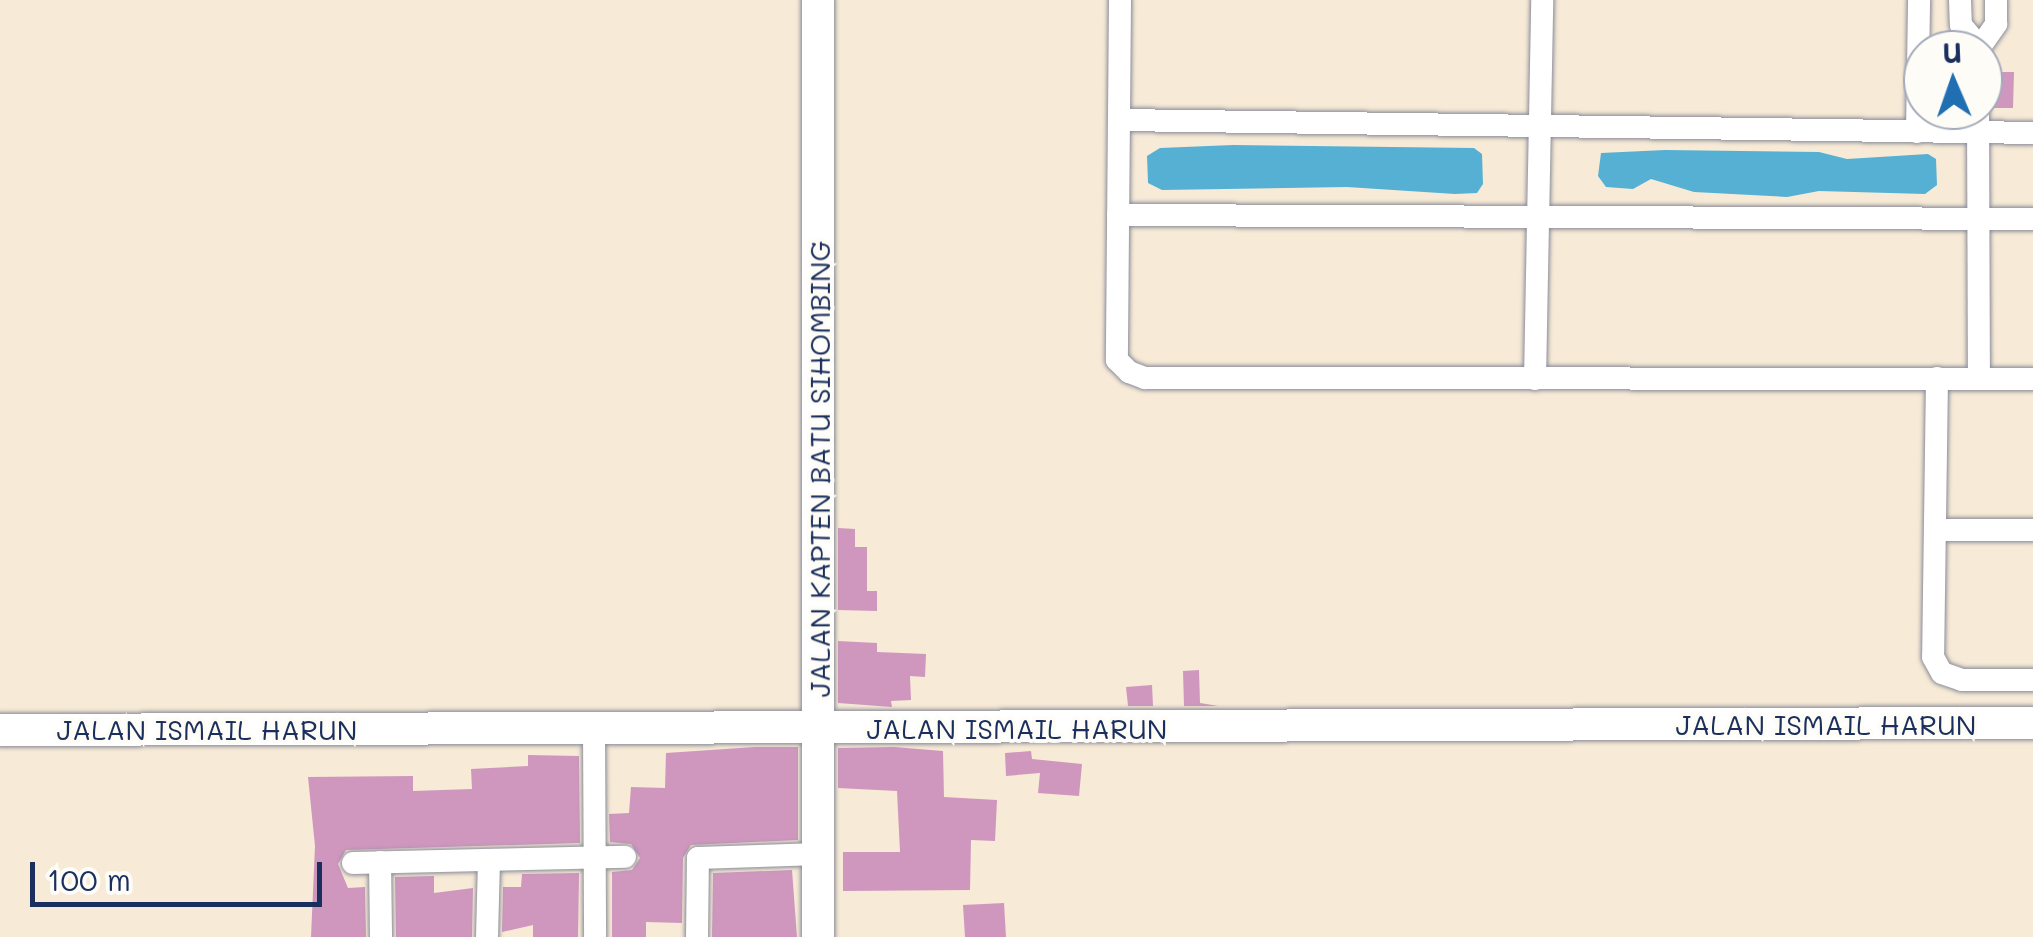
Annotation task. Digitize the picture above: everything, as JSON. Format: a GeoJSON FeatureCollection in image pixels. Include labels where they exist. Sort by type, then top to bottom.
{"type":"FeatureCollection","features":[{"type":"Feature","properties":{"kind":"street","name":"JALAN KAPTEN BATU SIHOMBING"},"geometry":{"type":"LineString","coordinates":[[818,0],[818,937]]}},
{"type":"Feature","properties":{"kind":"street"},"geometry":{"type":"LineString","coordinates":[[1120,0],[1117,360],[1129,372],[1145,378],[2033,379]]}},
{"type":"Feature","properties":{"kind":"street"},"geometry":{"type":"LineString","coordinates":[[1535,378],[1542,0]]}},
{"type":"Feature","properties":{"kind":"street"},"geometry":{"type":"LineString","coordinates":[[1918,0],[1918,132]]}},
{"type":"Feature","properties":{"kind":"street"},"geometry":{"type":"LineString","coordinates":[[1960,0],[1961,25],[1965,30]]}},
{"type":"Feature","properties":{"kind":"street"},"geometry":{"type":"LineString","coordinates":[[1991,30],[1996,24],[1996,0]]}},
{"type":"Feature","properties":{"kind":"street"},"geometry":{"type":"LineString","coordinates":[[1119,120],[1929,130]]}},
{"type":"Feature","properties":{"kind":"street"},"geometry":{"type":"LineString","coordinates":[[2003,126],[2033,133]]}},
{"type":"Feature","properties":{"kind":"street"},"geometry":{"type":"LineString","coordinates":[[1978,130],[1979,378]]}},
{"type":"Feature","properties":{"kind":"street"},"geometry":{"type":"LineString","coordinates":[[1118,215],[2033,220]]}},
{"type":"Feature","properties":{"kind":"street"},"geometry":{"type":"LineString","coordinates":[[1938,378],[1934,658],[1942,673],[1962,680],[2033,680]]}},
{"type":"Feature","properties":{"kind":"street"},"geometry":{"type":"LineString","coordinates":[[1936,530],[2033,530]]}},
{"type":"Feature","properties":{"kind":"street","name":"JALAN ISMAIL HARUN"},"geometry":{"type":"LineString","coordinates":[[0,730],[2033,723]]}},
{"type":"Feature","properties":{"kind":"street"},"geometry":{"type":"LineString","coordinates":[[594,729],[594,937]]}},
{"type":"Feature","properties":{"kind":"street"},"geometry":{"type":"LineString","coordinates":[[697,937],[698,858],[819,854]]}},
{"type":"Feature","properties":{"kind":"street"},"geometry":{"type":"LineString","coordinates":[[353,863],[626,857]]}},
{"type":"Feature","properties":{"kind":"street"},"geometry":{"type":"LineString","coordinates":[[487,937],[489,860]]}},
{"type":"Feature","properties":{"kind":"street"},"geometry":{"type":"LineString","coordinates":[[380,862],[381,937]]}},
{"type":"Feature","properties":{"kind":"water"},"geometry":{"type":"Polygon","coordinates":[[[1160,148],[1474,148],[1482,154],[1483,184],[1477,193],[1455,194],[1347,187],[1162,190],[1148,183],[1147,156],[1160,148]]]}},
{"type":"Feature","properties":{"kind":"water"},"geometry":{"type":"Polygon","coordinates":[[[1819,152],[1847,159],[1928,154],[1936,159],[1937,185],[1925,194],[1819,191],[1787,197],[1694,192],[1651,179],[1633,189],[1606,187],[1598,176],[1601,153],[1819,152]]]}},
{"type":"Feature","properties":{"kind":"building"},"geometry":{"type":"Polygon","coordinates":[[[2003,72],[2014,72],[2013,108],[2003,108],[2003,72]]]}},
{"type":"Feature","properties":{"kind":"building"},"geometry":{"type":"Polygon","coordinates":[[[838,528],[855,529],[855,547],[867,547],[867,591],[877,591],[877,611],[838,610],[838,528]]]}},
{"type":"Feature","properties":{"kind":"building"},"geometry":{"type":"Polygon","coordinates":[[[838,641],[877,643],[877,652],[926,654],[925,677],[910,676],[911,700],[891,701],[892,707],[838,703],[838,641]]]}},
{"type":"Feature","properties":{"kind":"building"},"geometry":{"type":"Polygon","coordinates":[[[1199,670],[1200,703],[1218,706],[1184,706],[1183,671],[1199,670]]]}},
{"type":"Feature","properties":{"kind":"building"},"geometry":{"type":"Polygon","coordinates":[[[1152,685],[1153,706],[1128,706],[1126,687],[1152,685]]]}},
{"type":"Feature","properties":{"kind":"building"},"geometry":{"type":"Polygon","coordinates":[[[798,747],[798,840],[691,845],[683,858],[682,923],[646,922],[646,937],[612,937],[612,872],[632,870],[640,858],[631,844],[610,842],[609,814],[629,813],[631,787],[665,788],[666,753],[798,747]]]}},
{"type":"Feature","properties":{"kind":"building"},"geometry":{"type":"Polygon","coordinates":[[[838,748],[943,751],[944,797],[997,800],[995,841],[971,840],[970,890],[843,891],[843,852],[900,852],[897,791],[838,788],[838,748]]]}},
{"type":"Feature","properties":{"kind":"building"},"geometry":{"type":"Polygon","coordinates":[[[1031,751],[1032,759],[1082,764],[1079,796],[1038,793],[1040,773],[1006,776],[1005,753],[1031,751]]]}},
{"type":"Feature","properties":{"kind":"building"},"geometry":{"type":"Polygon","coordinates":[[[528,755],[579,756],[580,843],[346,850],[338,864],[348,888],[365,887],[366,937],[311,937],[315,846],[308,777],[413,776],[413,791],[472,789],[471,769],[528,766],[528,755]]]}},
{"type":"Feature","properties":{"kind":"building"},"geometry":{"type":"Polygon","coordinates":[[[792,870],[797,937],[712,937],[713,873],[792,870]]]}},
{"type":"Feature","properties":{"kind":"building"},"geometry":{"type":"Polygon","coordinates":[[[579,873],[578,937],[533,937],[533,925],[502,932],[503,887],[521,887],[522,874],[579,873]]]}},
{"type":"Feature","properties":{"kind":"building"},"geometry":{"type":"Polygon","coordinates":[[[434,876],[434,893],[473,888],[472,937],[396,937],[395,877],[434,876]]]}},
{"type":"Feature","properties":{"kind":"building"},"geometry":{"type":"Polygon","coordinates":[[[1004,903],[1006,937],[965,937],[963,905],[1004,903]]]}}]}
